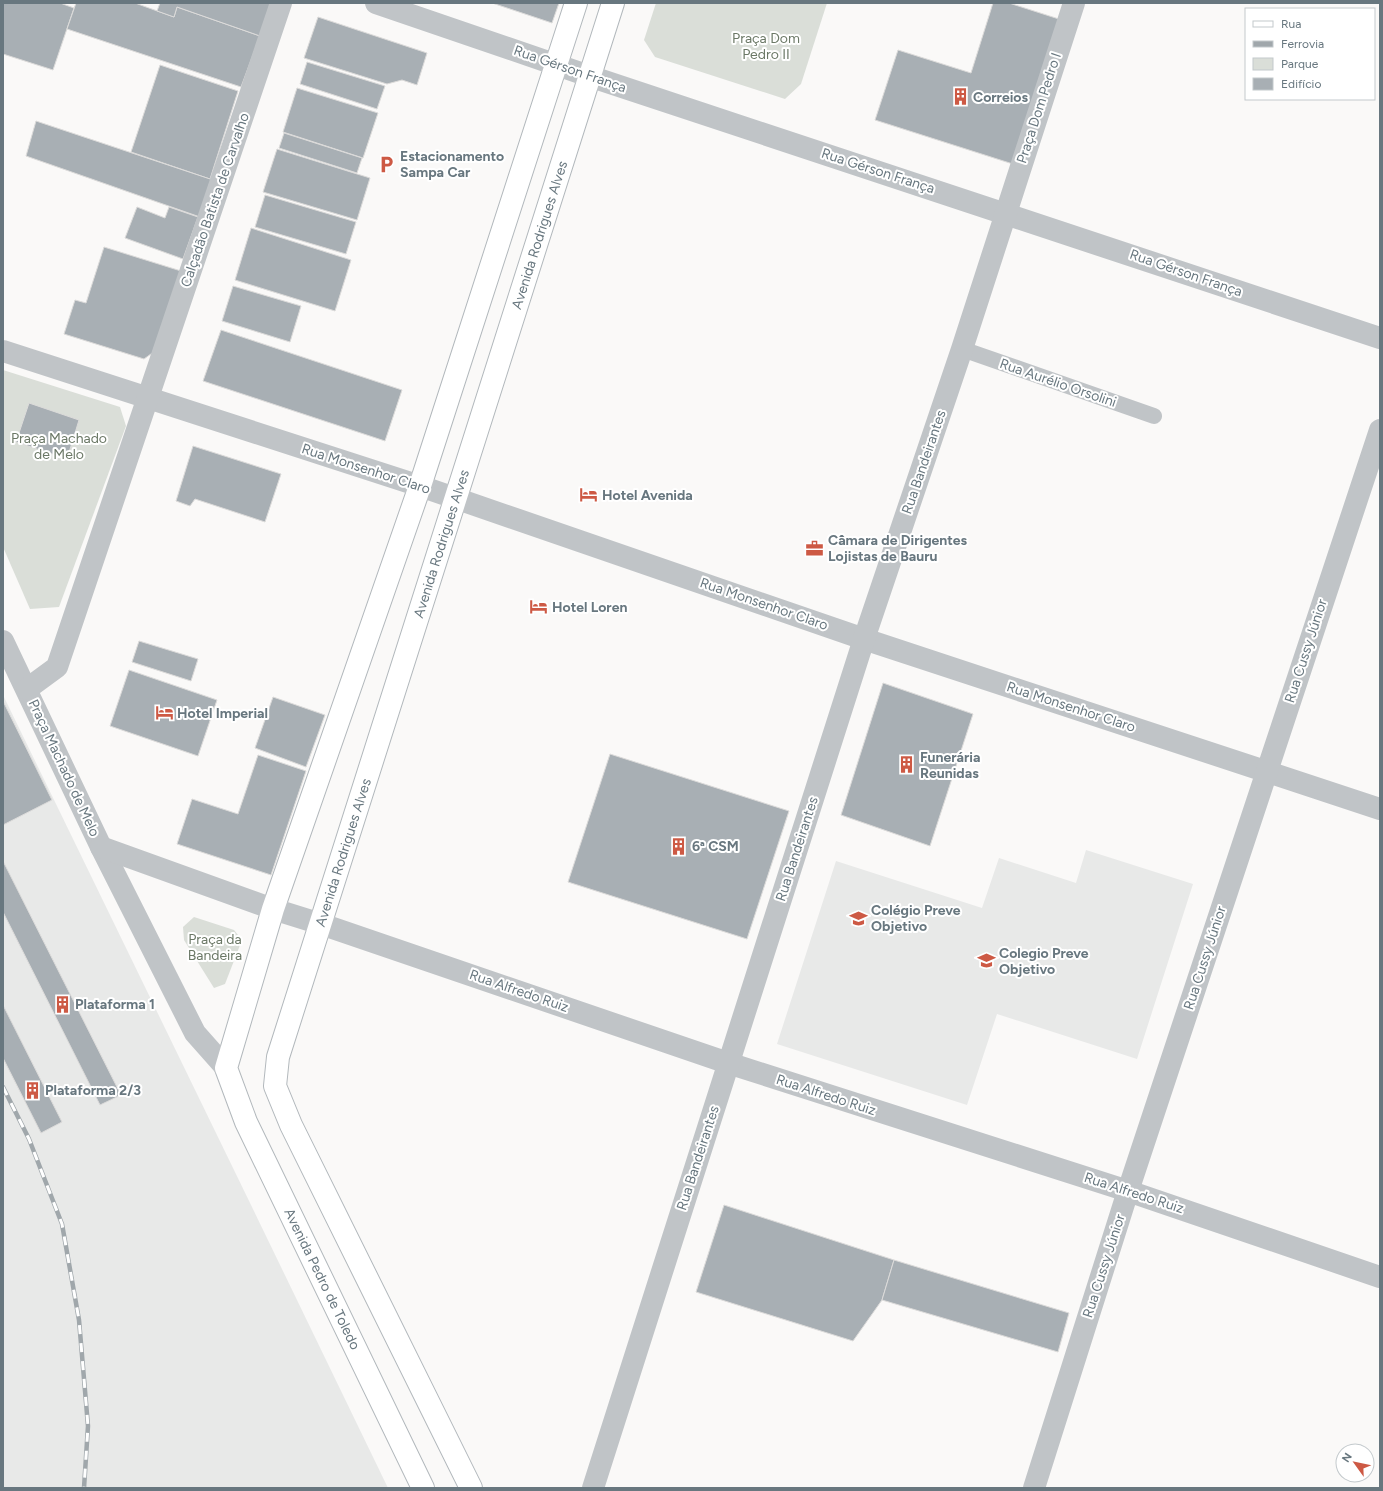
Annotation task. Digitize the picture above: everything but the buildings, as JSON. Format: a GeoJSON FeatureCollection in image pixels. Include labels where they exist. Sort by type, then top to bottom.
{"type":"FeatureCollection","features":[{"type":"Feature","properties":{"kind":"main road"},"geometry":{"type":"LineString","coordinates":[[226,1068],[273,909],[420,486],[576,3]]}},
{"type":"Feature","properties":{"kind":"main road","name":"Avenida Rodrigues Alves"},"geometry":{"type":"LineString","coordinates":[[472,1488],[295,1132],[275,1086],[278,1057],[454,499],[613,3]]}},
{"type":"Feature","properties":{"kind":"main road","name":"Avenida Pedro de Toledo"},"geometry":{"type":"LineString","coordinates":[[226,1068],[246,1122],[423,1488]]}},
{"type":"Feature","properties":{"kind":"street","name":"Calçadão Batista de Carvalho"},"geometry":{"type":"LineString","coordinates":[[149,397],[281,3]]}},
{"type":"Feature","properties":{"kind":"street","name":"Rua Gérson França"},"geometry":{"type":"LineString","coordinates":[[376,3],[589,76],[1005,212],[1380,338]]}},
{"type":"Feature","properties":{"kind":"street","name":"Praça Dom Pedro I"},"geometry":{"type":"LineString","coordinates":[[1005,212],[1074,3]]}},
{"type":"Feature","properties":{"kind":"street","name":"Rua Bandeirantes"},"geometry":{"type":"LineString","coordinates":[[593,1488],[864,639],[962,349],[1005,212]]}},
{"type":"Feature","properties":{"kind":"street"},"geometry":{"type":"LineString","coordinates":[[3,351],[149,397]]}},
{"type":"Feature","properties":{"kind":"street","name":"Rua Monsenhor Claro"},"geometry":{"type":"LineString","coordinates":[[149,397],[420,486],[454,499],[864,639],[1380,809]]}},
{"type":"Feature","properties":{"kind":"street","name":"Praça Machado de Melo"},"geometry":{"type":"LineString","coordinates":[[26,689],[57,667],[149,397]]}},
{"type":"Feature","properties":{"kind":"street","name":"Rua Cussy Júnior"},"geometry":{"type":"LineString","coordinates":[[1034,1488],[1128,1191],[1380,430]]}},
{"type":"Feature","properties":{"kind":"street","name":"Praça Machado de Melo"},"geometry":{"type":"LineString","coordinates":[[3,641],[101,847]]}},
{"type":"Feature","properties":{"kind":"street"},"geometry":{"type":"LineString","coordinates":[[101,847],[273,909]]}},
{"type":"Feature","properties":{"kind":"street"},"geometry":{"type":"LineString","coordinates":[[101,847],[195,1033],[226,1068]]}},
{"type":"Feature","properties":{"kind":"street","name":"Rua Alfredo Ruiz"},"geometry":{"type":"LineString","coordinates":[[273,909],[728,1063],[1128,1191],[1380,1277]]}},
{"type":"Feature","properties":{"kind":"lane","name":"Rua Aurélio Orsolini"},"geometry":{"type":"LineString","coordinates":[[962,349],[1154,416]]}},
{"type":"Feature","properties":{"kind":"shaded area"},"geometry":{"type":"Polygon","coordinates":[[[3,695],[251,1205],[388,1488],[3,1488],[3,695]]]}},
{"type":"Feature","properties":{"kind":"shaded area","name":"Colegio Preve Objetivo"},"geometry":{"type":"Polygon","coordinates":[[[1086,850],[1193,884],[1137,1059],[997,1014],[967,1105],[777,1044],[836,861],[982,908],[999,858],[1076,883],[1086,850]]]}},
{"type":"Feature","properties":{"kind":"green space","name":"Praça Dom Pedro II"},"geometry":{"type":"Polygon","coordinates":[[[656,3],[827,3],[801,84],[785,99],[655,57],[644,40],[656,3]]]}},
{"type":"Feature","properties":{"kind":"green space","name":"Praça Machado de Melo"},"geometry":{"type":"Polygon","coordinates":[[[3,370],[120,407],[126,426],[59,607],[30,609],[3,547],[3,370]]]}},
{"type":"Feature","properties":{"kind":"green space","name":"Praça da Bandeira"},"geometry":{"type":"Polygon","coordinates":[[[194,917],[234,930],[242,940],[225,984],[214,988],[184,940],[183,927],[194,917]]]}},
{"type":"Feature","properties":{"kind":"railway"},"geometry":{"type":"LineString","coordinates":[[3,1087],[29,1139],[62,1224],[79,1320],[88,1426],[84,1488]]}},
{"type":"Feature","properties":{"kind":"place","name":"Correios"},"geometry":{"type":"Point","coordinates":[960,97]}},
{"type":"Feature","properties":{"kind":"place","name":"Estacionamento Sampa Car"},"geometry":{"type":"Point","coordinates":[387,164]}},
{"type":"Feature","properties":{"kind":"place","name":"Hotel Avenida"},"geometry":{"type":"Point","coordinates":[589,495]}},
{"type":"Feature","properties":{"kind":"place","name":"Câmara de Dirigentes Lojistas de Bauru"},"geometry":{"type":"Point","coordinates":[815,548]}},
{"type":"Feature","properties":{"kind":"place","name":"Hotel Loren"},"geometry":{"type":"Point","coordinates":[539,607]}},
{"type":"Feature","properties":{"kind":"place","name":"Hotel Imperial"},"geometry":{"type":"Point","coordinates":[164,713]}},
{"type":"Feature","properties":{"kind":"place","name":"Funerária Reunidas"},"geometry":{"type":"Point","coordinates":[907,765]}},
{"type":"Feature","properties":{"kind":"place","name":"6ª CSM"},"geometry":{"type":"Point","coordinates":[679,846]}},
{"type":"Feature","properties":{"kind":"place","name":"Colégio Preve Objetivo"},"geometry":{"type":"Point","coordinates":[858,918]}},
{"type":"Feature","properties":{"kind":"place","name":"Colegio Preve Objetivo"},"geometry":{"type":"Point","coordinates":[986,961]}},
{"type":"Feature","properties":{"kind":"place","name":"Plataforma 1"},"geometry":{"type":"Point","coordinates":[62,1004]}},
{"type":"Feature","properties":{"kind":"place","name":"Plataforma 2/3"},"geometry":{"type":"Point","coordinates":[32,1090]}}]}
